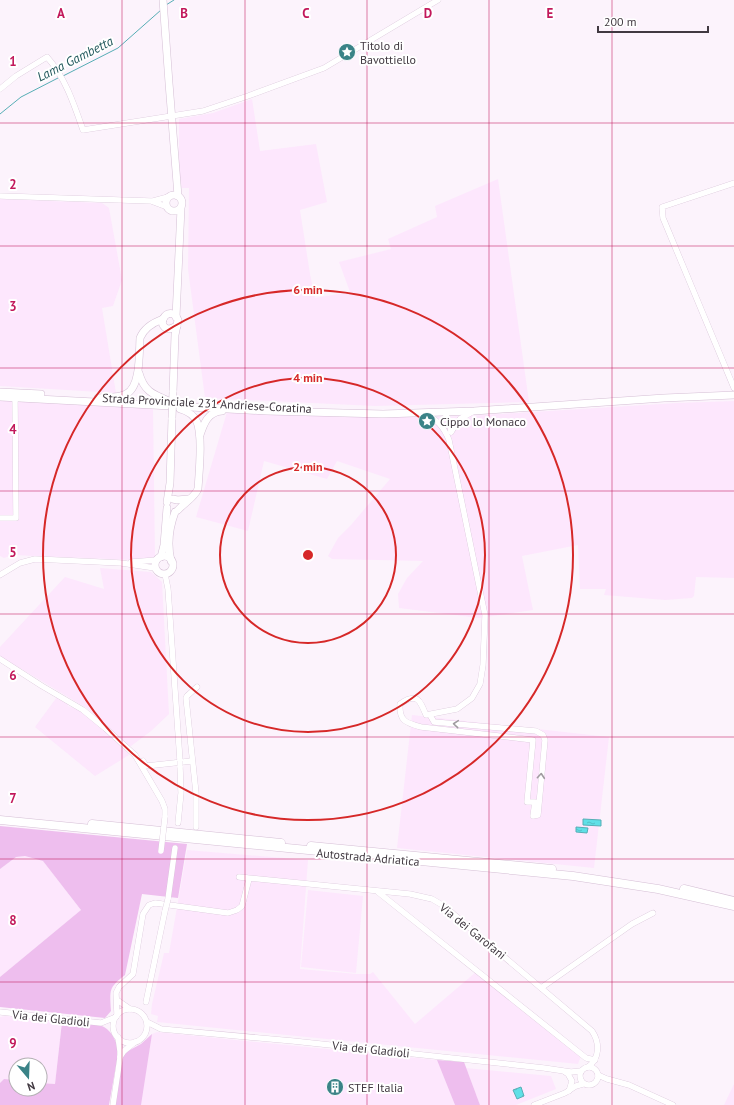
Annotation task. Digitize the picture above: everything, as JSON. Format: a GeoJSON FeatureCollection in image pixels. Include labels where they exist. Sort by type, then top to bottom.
{"type":"FeatureCollection","features":[{"type":"Feature","properties":{"kind":"highway","name":"Autostrada Adriatica"},"geometry":{"type":"LineString","coordinates":[[0,815],[572,871],[657,884],[734,901]]}},
{"type":"Feature","properties":{"kind":"highway","name":"Autostrada Adriatica"},"geometry":{"type":"LineString","coordinates":[[0,820],[573,876],[658,889],[734,906]]}},
{"type":"Feature","properties":{"kind":"main road"},"geometry":{"type":"LineString","coordinates":[[138,370],[141,382],[146,389],[166,404],[181,409],[186,410],[197,422],[200,435],[198,489],[196,494],[184,503],[177,511],[170,511],[170,483],[172,418],[174,392],[175,348],[178,322],[176,317],[182,200],[178,196],[176,180],[164,0]]}},
{"type":"Feature","properties":{"kind":"main road"},"geometry":{"type":"LineString","coordinates":[[176,180],[166,202],[180,226]]}},
{"type":"Feature","properties":{"kind":"main road"},"geometry":{"type":"LineString","coordinates":[[169,196],[178,196]]}},
{"type":"Feature","properties":{"kind":"main road"},"geometry":{"type":"LineString","coordinates":[[169,209],[175,211],[181,208]]}},
{"type":"Feature","properties":{"kind":"main road"},"geometry":{"type":"LineString","coordinates":[[175,348],[165,321],[177,295]]}},
{"type":"Feature","properties":{"kind":"main road"},"geometry":{"type":"LineString","coordinates":[[98,398],[120,396],[128,393],[133,388],[138,370],[140,338],[142,332],[148,326],[165,321],[170,313],[176,317]]}},
{"type":"Feature","properties":{"kind":"main road"},"geometry":{"type":"LineString","coordinates":[[165,321],[173,329],[177,326]]}},
{"type":"Feature","properties":{"kind":"main road","name":"Strada Provinciale 231 Andriese-Coratina"},"geometry":{"type":"LineString","coordinates":[[0,392],[232,409],[348,414],[474,411],[664,398],[734,395]]}},
{"type":"Feature","properties":{"kind":"main road","name":"Strada Provinciale 231 Andriese-Coratina"},"geometry":{"type":"LineString","coordinates":[[0,397],[415,413]]}},
{"type":"Feature","properties":{"kind":"main road"},"geometry":{"type":"LineString","coordinates":[[200,435],[206,420],[210,416],[217,411],[232,409]]}},
{"type":"Feature","properties":{"kind":"main road"},"geometry":{"type":"LineString","coordinates":[[171,502],[190,499]]}},
{"type":"Feature","properties":{"kind":"main road"},"geometry":{"type":"LineString","coordinates":[[171,502],[180,504],[170,526],[168,551],[173,566],[172,569],[165,574],[159,573],[155,568],[155,564],[159,559],[164,545],[171,502]]}},
{"type":"Feature","properties":{"kind":"main road"},"geometry":{"type":"LineString","coordinates":[[159,559],[166,557],[171,560]]}},
{"type":"Feature","properties":{"kind":"street"},"geometry":{"type":"LineString","coordinates":[[0,89],[16,76],[46,57],[57,68],[73,100],[84,130],[203,111],[324,68],[438,0]]}},
{"type":"Feature","properties":{"kind":"street"},"geometry":{"type":"LineString","coordinates":[[734,183],[662,207],[663,218],[734,388]]}},
{"type":"Feature","properties":{"kind":"street"},"geometry":{"type":"LineString","coordinates":[[0,196],[151,202],[169,209]]}},
{"type":"Feature","properties":{"kind":"street"},"geometry":{"type":"LineString","coordinates":[[151,202],[169,196]]}},
{"type":"Feature","properties":{"kind":"street"},"geometry":{"type":"LineString","coordinates":[[0,518],[16,518],[15,398]]}},
{"type":"Feature","properties":{"kind":"street"},"geometry":{"type":"LineString","coordinates":[[451,432],[462,418],[474,411]]}},
{"type":"Feature","properties":{"kind":"street"},"geometry":{"type":"LineString","coordinates":[[430,715],[434,722],[536,731],[543,735],[545,740],[538,815],[533,816],[535,802],[527,802],[533,740],[421,727],[402,720],[400,712],[400,704],[408,698],[416,699],[421,703],[426,715],[457,709],[472,698],[480,684],[483,666],[485,615],[449,440],[444,428],[443,422],[445,412]]}},
{"type":"Feature","properties":{"kind":"street"},"geometry":{"type":"LineString","coordinates":[[445,412],[450,423],[451,432],[449,440]]}},
{"type":"Feature","properties":{"kind":"street"},"geometry":{"type":"LineString","coordinates":[[424,413],[444,428]]}},
{"type":"Feature","properties":{"kind":"street"},"geometry":{"type":"LineString","coordinates":[[121,563],[159,559]]}},
{"type":"Feature","properties":{"kind":"street"},"geometry":{"type":"LineString","coordinates":[[0,575],[20,563],[35,560],[121,563],[155,568]]}},
{"type":"Feature","properties":{"kind":"street"},"geometry":{"type":"LineString","coordinates":[[165,574],[168,589],[180,763],[181,793],[178,823]]}},
{"type":"Feature","properties":{"kind":"street"},"geometry":{"type":"LineString","coordinates":[[0,659],[83,710],[135,755],[137,754],[146,766],[192,762]]}},
{"type":"Feature","properties":{"kind":"street"},"geometry":{"type":"LineString","coordinates":[[196,827],[196,793],[186,698],[197,687]]}},
{"type":"Feature","properties":{"kind":"street"},"geometry":{"type":"LineString","coordinates":[[135,755],[165,808],[161,851]]}},
{"type":"Feature","properties":{"kind":"street"},"geometry":{"type":"LineString","coordinates":[[146,1002],[168,899],[175,848]]}},
{"type":"Feature","properties":{"kind":"street","name":"Via dei Garofani"},"geometry":{"type":"LineString","coordinates":[[239,877],[410,894],[432,899],[444,906],[592,1031],[597,1038],[598,1049]]}},
{"type":"Feature","properties":{"kind":"street"},"geometry":{"type":"LineString","coordinates":[[113,1105],[120,1058],[120,1051],[113,1027],[118,1000],[116,993],[119,986],[133,974],[143,914],[149,905],[155,902],[228,913],[237,910],[242,906],[249,879]]}},
{"type":"Feature","properties":{"kind":"street"},"geometry":{"type":"LineString","coordinates":[[378,892],[586,1058],[594,1060]]}},
{"type":"Feature","properties":{"kind":"street"},"geometry":{"type":"LineString","coordinates":[[541,988],[632,924],[653,913]]}},
{"type":"Feature","properties":{"kind":"street"},"geometry":{"type":"LineString","coordinates":[[118,1000],[130,1009]]}},
{"type":"Feature","properties":{"kind":"street","name":"Via dei Gladioli"},"geometry":{"type":"LineString","coordinates":[[101,1023],[116,1016],[124,1010],[130,1009],[139,1011],[143,1014],[147,1022],[161,1029],[532,1066],[571,1072],[581,1078]]}},
{"type":"Feature","properties":{"kind":"street","name":"Via dei Gladioli"},"geometry":{"type":"LineString","coordinates":[[0,1012],[101,1023],[125,1042],[135,1042],[143,1038],[145,1034],[161,1029]]}},
{"type":"Feature","properties":{"kind":"street"},"geometry":{"type":"LineString","coordinates":[[145,1034],[147,1022]]}},
{"type":"Feature","properties":{"kind":"street"},"geometry":{"type":"LineString","coordinates":[[120,1058],[124,1051],[135,1042]]}},
{"type":"Feature","properties":{"kind":"street"},"geometry":{"type":"LineString","coordinates":[[582,1054],[591,1056],[595,1054],[598,1049]]}},
{"type":"Feature","properties":{"kind":"street"},"geometry":{"type":"LineString","coordinates":[[534,1105],[569,1091],[576,1086],[581,1078],[583,1068],[588,1067],[594,1060],[598,1049]]}},
{"type":"Feature","properties":{"kind":"street"},"geometry":{"type":"LineString","coordinates":[[594,1060],[597,1072],[597,1081]]}},
{"type":"Feature","properties":{"kind":"street"},"geometry":{"type":"LineString","coordinates":[[588,1067],[609,1080]]}},
{"type":"Feature","properties":{"kind":"street"},"geometry":{"type":"LineString","coordinates":[[563,1071],[568,1074],[572,1081],[569,1091]]}},
{"type":"Feature","properties":{"kind":"street"},"geometry":{"type":"LineString","coordinates":[[581,1078],[592,1085],[597,1081],[609,1080],[629,1084],[673,1105]]}},
{"type":"Feature","properties":{"kind":"shaded area"},"geometry":{"type":"Polygon","coordinates":[[[252,99],[260,151],[316,144],[327,202],[300,210],[315,298],[350,292],[339,262],[391,249],[388,239],[437,217],[435,206],[498,179],[529,402],[375,406],[205,398],[188,269],[189,188],[182,188],[179,172],[179,119],[213,113],[252,99]]]}},
{"type":"Feature","properties":{"kind":"shaded area"},"geometry":{"type":"Polygon","coordinates":[[[0,199],[102,203],[109,208],[122,280],[113,306],[102,308],[116,393],[0,386],[0,199]]]}},
{"type":"Feature","properties":{"kind":"shaded area"},"geometry":{"type":"Polygon","coordinates":[[[0,400],[153,408],[155,556],[151,559],[133,560],[12,555],[4,558],[0,556],[0,400]]]}},
{"type":"Feature","properties":{"kind":"shaded area"},"geometry":{"type":"Polygon","coordinates":[[[734,401],[734,578],[696,577],[694,596],[692,598],[665,600],[604,595],[606,589],[580,589],[578,545],[522,556],[533,610],[479,618],[399,608],[398,594],[407,578],[423,561],[332,559],[328,556],[338,538],[390,479],[337,461],[327,479],[264,461],[248,531],[196,517],[227,412],[422,417],[467,416],[677,403],[734,401]]]}},
{"type":"Feature","properties":{"kind":"shaded area"},"geometry":{"type":"Polygon","coordinates":[[[100,568],[151,572],[162,582],[169,714],[151,731],[131,746],[129,746],[88,709],[0,656],[0,647],[65,577],[104,589],[100,568]]]}},
{"type":"Feature","properties":{"kind":"shaded area"},"geometry":{"type":"Polygon","coordinates":[[[57,697],[67,703],[68,706],[82,711],[129,755],[95,776],[35,727],[57,697]]]}},
{"type":"Feature","properties":{"kind":"shaded area"},"geometry":{"type":"Polygon","coordinates":[[[412,715],[609,737],[594,868],[397,848],[412,715]]]}},
{"type":"Feature","properties":{"kind":"shaded area"},"geometry":{"type":"Polygon","coordinates":[[[0,826],[187,844],[178,898],[142,894],[125,975],[111,990],[111,1011],[105,1018],[0,1007],[0,977],[81,910],[43,861],[25,856],[16,857],[0,869],[0,826]]]}},
{"type":"Feature","properties":{"kind":"shaded area"},"geometry":{"type":"Polygon","coordinates":[[[187,850],[308,860],[300,969],[357,974],[370,974],[373,972],[415,1024],[476,972],[531,1018],[581,1056],[578,1064],[157,1022],[158,1016],[151,1014],[152,1004],[164,953],[169,953],[187,850]]]}},
{"type":"Feature","properties":{"kind":"shaded area"},"geometry":{"type":"Polygon","coordinates":[[[25,856],[43,861],[81,910],[0,977],[0,869],[16,857],[25,856]]]}},
{"type":"Feature","properties":{"kind":"shaded area"},"geometry":{"type":"Polygon","coordinates":[[[308,890],[363,896],[356,973],[301,967],[308,890]]]}},
{"type":"Feature","properties":{"kind":"shaded area"},"geometry":{"type":"Polygon","coordinates":[[[6,1016],[62,1022],[55,1084],[48,1084],[48,1057],[8,1057],[8,1079],[4,1079],[0,1083],[0,1017],[6,1016]]]}},
{"type":"Feature","properties":{"kind":"shaded area"},"geometry":{"type":"Polygon","coordinates":[[[62,1022],[90,1024],[107,1029],[116,1042],[118,1054],[109,1105],[0,1105],[0,1083],[4,1079],[8,1079],[8,1097],[48,1097],[48,1084],[55,1084],[62,1022]]]}},
{"type":"Feature","properties":{"kind":"shaded area"},"geometry":{"type":"Polygon","coordinates":[[[157,1032],[437,1060],[455,1105],[140,1105],[152,1034],[157,1032]]]}},
{"type":"Feature","properties":{"kind":"shaded area"},"geometry":{"type":"Polygon","coordinates":[[[152,1034],[141,1105],[115,1105],[123,1056],[128,1051],[141,1044],[152,1034]]]}},
{"type":"Feature","properties":{"kind":"shaded area"},"geometry":{"type":"Polygon","coordinates":[[[437,1060],[464,1062],[480,1105],[455,1105],[437,1060]]]}},
{"type":"Feature","properties":{"kind":"shaded area"},"geometry":{"type":"Polygon","coordinates":[[[466,1068],[551,1076],[556,1089],[516,1105],[480,1105],[466,1068]]]}},
{"type":"Feature","properties":{"kind":"shaded area"},"geometry":{"type":"Polygon","coordinates":[[[734,1084],[734,1105],[724,1105],[734,1084]]]}},
{"type":"Feature","properties":{"kind":"water"},"geometry":{"type":"Polygon","coordinates":[[[583,819],[601,820],[601,826],[583,825],[583,819]]]}},
{"type":"Feature","properties":{"kind":"water"},"geometry":{"type":"Polygon","coordinates":[[[576,827],[588,828],[587,833],[576,832],[576,827]]]}},
{"type":"Feature","properties":{"kind":"water"},"geometry":{"type":"Polygon","coordinates":[[[521,1087],[524,1096],[517,1099],[513,1090],[521,1087]]]}},
{"type":"Feature","properties":{"kind":"waterway","name":"Lama Gambetta"},"geometry":{"type":"LineString","coordinates":[[166,5],[174,0]]}},
{"type":"Feature","properties":{"kind":"waterway","name":"Lama Gambetta"},"geometry":{"type":"LineString","coordinates":[[63,76],[118,48],[161,10]]}},
{"type":"Feature","properties":{"kind":"waterway","name":"Lama Gambetta"},"geometry":{"type":"LineString","coordinates":[[0,114],[21,97],[58,78]]}},
{"type":"Feature","properties":{"kind":"place","name":"Titolo di Bavottiello"},"geometry":{"type":"Point","coordinates":[347,52]}},
{"type":"Feature","properties":{"kind":"place","name":"Cippo lo Monaco"},"geometry":{"type":"Point","coordinates":[427,421]}},
{"type":"Feature","properties":{"kind":"place","name":"STEF Italia"},"geometry":{"type":"Point","coordinates":[335,1087]}}]}
